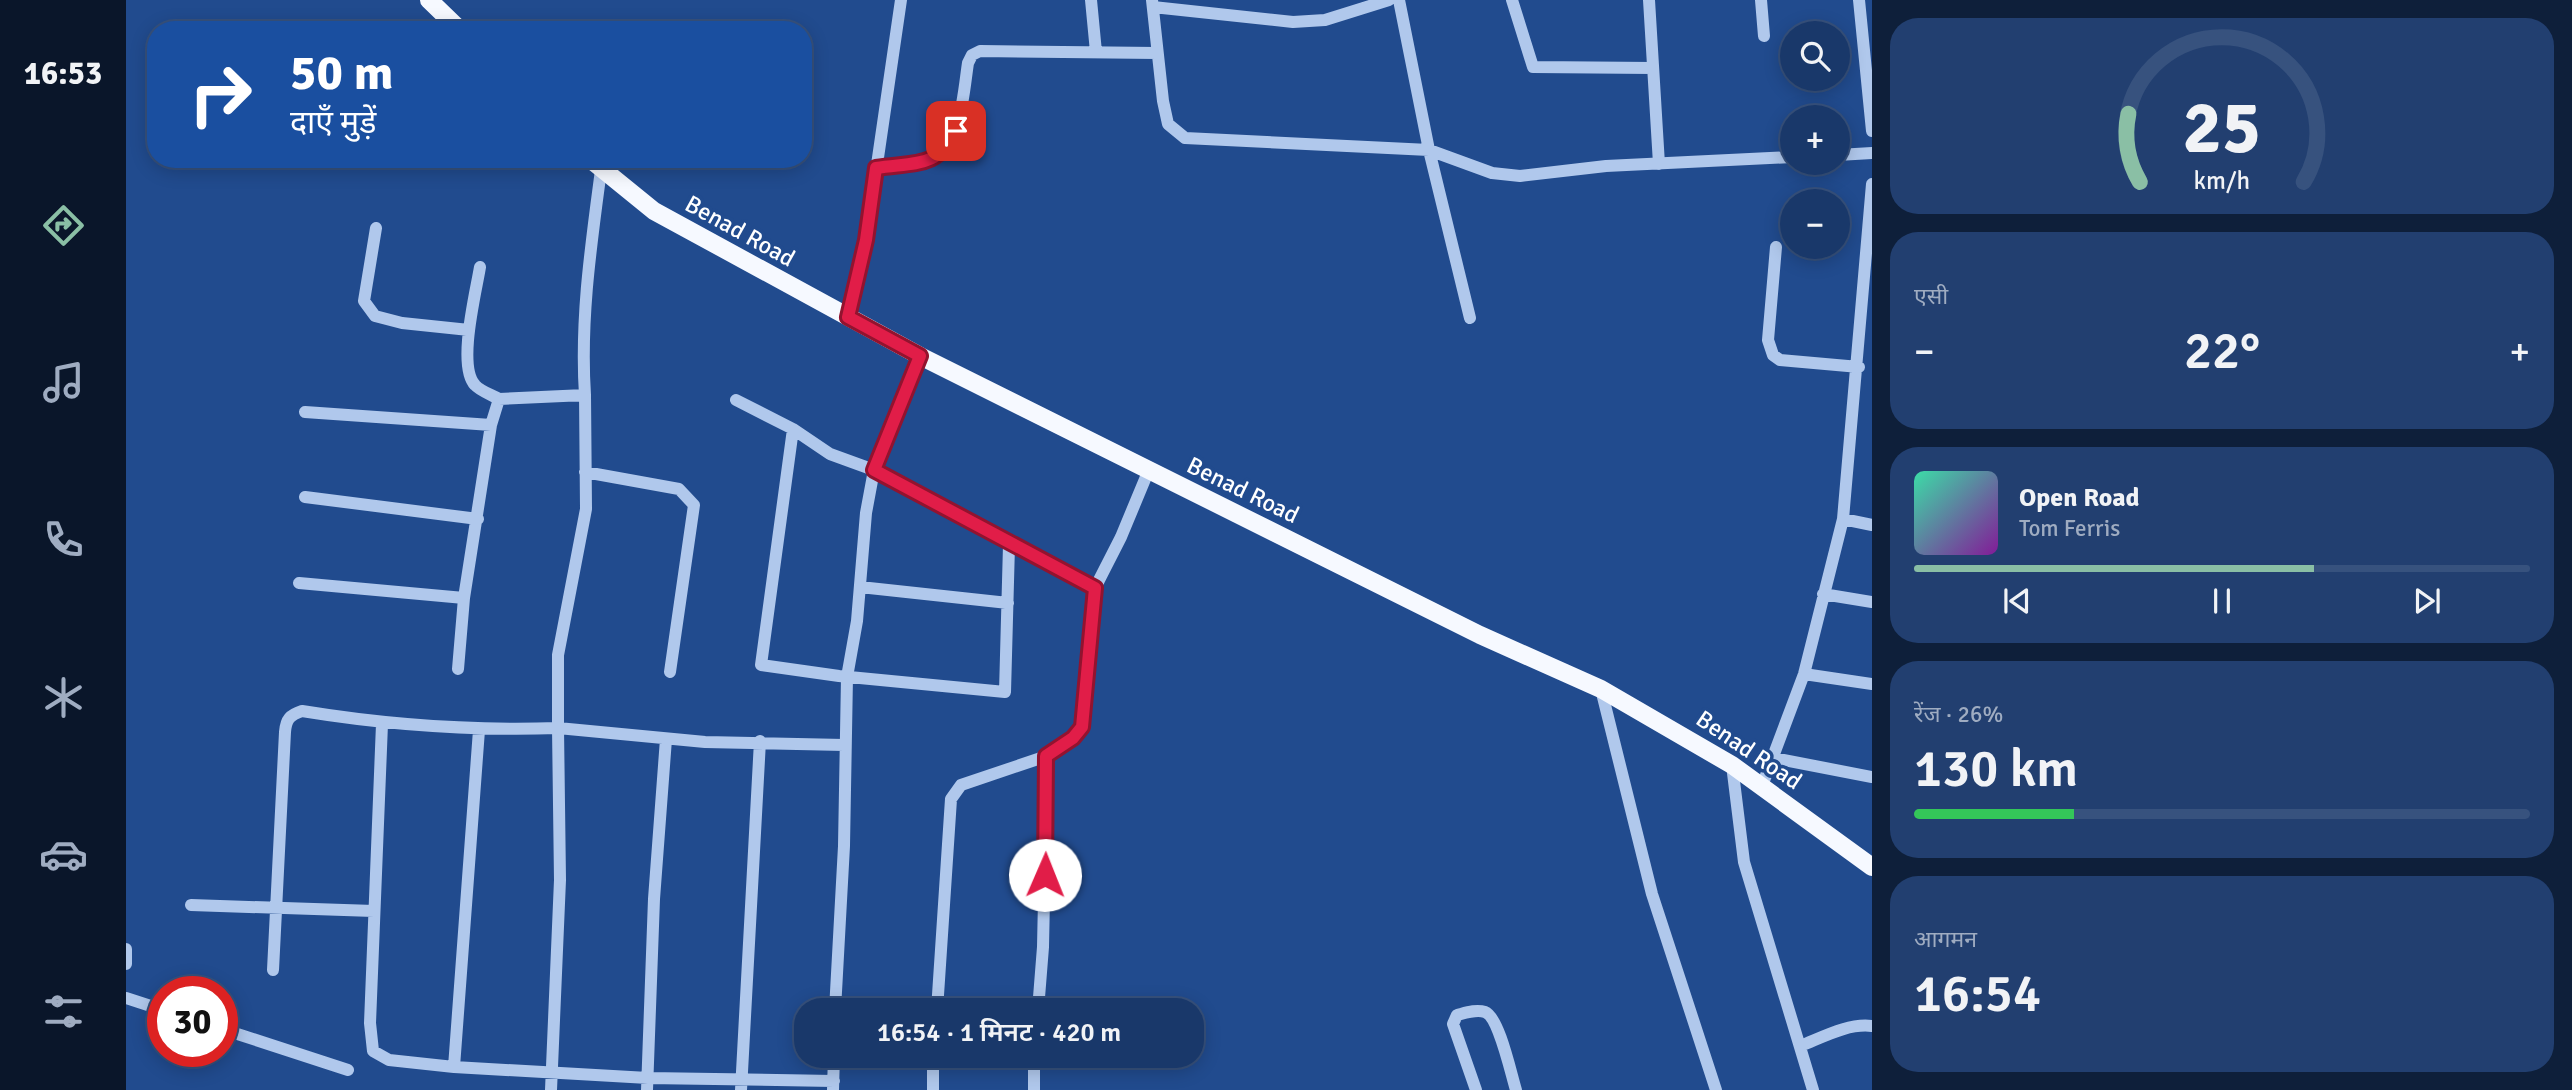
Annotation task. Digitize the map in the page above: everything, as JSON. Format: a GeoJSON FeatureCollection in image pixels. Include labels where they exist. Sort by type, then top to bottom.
{"type":"FeatureCollection","features":[{"type":"Feature","properties":{"kind":"main road"},"geometry":{"type":"LineString","coordinates":[[429,0],[451,21]]}},
{"type":"Feature","properties":{"kind":"main road","name":"Benad Road"},"geometry":{"type":"LineString","coordinates":[[600,168],[654,211],[920,356],[1479,635],[1601,689],[1732,765],[1872,867]]}},
{"type":"Feature","properties":{"kind":"street"},"geometry":{"type":"LineString","coordinates":[[848,317],[866,240],[901,0]]}},
{"type":"Feature","properties":{"kind":"street"},"geometry":{"type":"LineString","coordinates":[[1091,0],[1096,52]]}},
{"type":"Feature","properties":{"kind":"street"},"geometry":{"type":"LineString","coordinates":[[1389,0],[1325,20],[1293,22],[1152,4],[1168,124],[1185,138],[1429,150],[1492,173],[1520,176],[1659,164],[1780,158]]}},
{"type":"Feature","properties":{"kind":"street"},"geometry":{"type":"LineString","coordinates":[[1399,0],[1429,150],[1470,318]]}},
{"type":"Feature","properties":{"kind":"street"},"geometry":{"type":"LineString","coordinates":[[1512,0],[1533,68],[1653,68]]}},
{"type":"Feature","properties":{"kind":"street"},"geometry":{"type":"LineString","coordinates":[[1649,0],[1659,164]]}},
{"type":"Feature","properties":{"kind":"street"},"geometry":{"type":"LineString","coordinates":[[1760,0],[1764,36]]}},
{"type":"Feature","properties":{"kind":"street"},"geometry":{"type":"LineString","coordinates":[[1859,0],[1872,131]]}},
{"type":"Feature","properties":{"kind":"street"},"geometry":{"type":"LineString","coordinates":[[876,168],[935,159],[947,148],[956,131],[968,63],[972,55],[980,51],[1157,53]]}},
{"type":"Feature","properties":{"kind":"street"},"geometry":{"type":"LineString","coordinates":[[1850,154],[1872,153]]}},
{"type":"Feature","properties":{"kind":"street"},"geometry":{"type":"LineString","coordinates":[[551,1090],[560,880],[558,655],[586,509],[582,358],[596,168]]}},
{"type":"Feature","properties":{"kind":"street"},"geometry":{"type":"LineString","coordinates":[[1762,786],[1804,674],[1843,519],[1859,366],[1872,184]]}},
{"type":"Feature","properties":{"kind":"street"},"geometry":{"type":"LineString","coordinates":[[376,228],[364,302],[375,316],[402,323],[469,330]]}},
{"type":"Feature","properties":{"kind":"street"},"geometry":{"type":"LineString","coordinates":[[1776,247],[1768,340],[1773,355],[1780,360],[1859,366]]}},
{"type":"Feature","properties":{"kind":"street"},"geometry":{"type":"LineString","coordinates":[[480,267],[469,330],[468,370],[475,385],[499,399],[585,395]]}},
{"type":"Feature","properties":{"kind":"street"},"geometry":{"type":"LineString","coordinates":[[836,998],[844,846],[847,677],[860,587],[866,513],[874,470],[920,356]]}},
{"type":"Feature","properties":{"kind":"street"},"geometry":{"type":"LineString","coordinates":[[458,669],[464,598],[491,425],[499,399]]}},
{"type":"Feature","properties":{"kind":"street"},"geometry":{"type":"LineString","coordinates":[[736,400],[793,429],[830,454],[874,470],[1009,545],[1095,588]]}},
{"type":"Feature","properties":{"kind":"street"},"geometry":{"type":"LineString","coordinates":[[305,412],[491,425]]}},
{"type":"Feature","properties":{"kind":"street"},"geometry":{"type":"LineString","coordinates":[[793,429],[761,665],[847,677],[1005,692],[1009,545]]}},
{"type":"Feature","properties":{"kind":"street"},"geometry":{"type":"LineString","coordinates":[[938,998],[951,799],[961,785],[1046,756],[1073,738],[1082,727],[1095,588],[1121,537],[1148,471]]}},
{"type":"Feature","properties":{"kind":"street"},"geometry":{"type":"LineString","coordinates":[[585,472],[679,489],[694,505],[670,672]]}},
{"type":"Feature","properties":{"kind":"street"},"geometry":{"type":"LineString","coordinates":[[304,497],[478,519]]}},
{"type":"Feature","properties":{"kind":"street"},"geometry":{"type":"LineString","coordinates":[[1843,519],[1872,525]]}},
{"type":"Feature","properties":{"kind":"street"},"geometry":{"type":"LineString","coordinates":[[299,583],[464,598]]}},
{"type":"Feature","properties":{"kind":"street"},"geometry":{"type":"LineString","coordinates":[[860,587],[1008,603]]}},
{"type":"Feature","properties":{"kind":"street"},"geometry":{"type":"LineString","coordinates":[[1823,594],[1872,602]]}},
{"type":"Feature","properties":{"kind":"street"},"geometry":{"type":"LineString","coordinates":[[1804,674],[1872,684]]}},
{"type":"Feature","properties":{"kind":"street"},"geometry":{"type":"LineString","coordinates":[[1601,689],[1652,894],[1716,1090]]}},
{"type":"Feature","properties":{"kind":"street"},"geometry":{"type":"LineString","coordinates":[[273,970],[286,720],[302,711],[382,724],[479,730],[558,728],[666,739],[844,745]]}},
{"type":"Feature","properties":{"kind":"street"},"geometry":{"type":"LineString","coordinates":[[382,724],[370,1023],[373,1051],[389,1060],[454,1067],[551,1071],[648,1084],[834,1086],[834,1068]]}},
{"type":"Feature","properties":{"kind":"street"},"geometry":{"type":"LineString","coordinates":[[454,1067],[479,730]]}},
{"type":"Feature","properties":{"kind":"street"},"geometry":{"type":"LineString","coordinates":[[648,1084],[654,899],[666,739]]}},
{"type":"Feature","properties":{"kind":"street"},"geometry":{"type":"LineString","coordinates":[[741,1085],[760,741]]}},
{"type":"Feature","properties":{"kind":"street"},"geometry":{"type":"LineString","coordinates":[[1039,998],[1043,933],[1046,756]]}},
{"type":"Feature","properties":{"kind":"street"},"geometry":{"type":"LineString","coordinates":[[1773,758],[1872,777]]}},
{"type":"Feature","properties":{"kind":"street"},"geometry":{"type":"LineString","coordinates":[[1732,765],[1744,862],[1813,1090]]}},
{"type":"Feature","properties":{"kind":"street"},"geometry":{"type":"LineString","coordinates":[[191,905],[374,911]]}},
{"type":"Feature","properties":{"kind":"street"},"geometry":{"type":"LineString","coordinates":[[126,949],[126,964]]}},
{"type":"Feature","properties":{"kind":"street"},"geometry":{"type":"LineString","coordinates":[[126,998],[147,1005]]}},
{"type":"Feature","properties":{"kind":"street"},"geometry":{"type":"LineString","coordinates":[[1476,1090],[1453,1024],[1457,1015],[1476,1011],[1484,1012],[1495,1020],[1516,1090]]}},
{"type":"Feature","properties":{"kind":"street"},"geometry":{"type":"LineString","coordinates":[[1800,1046],[1861,1024],[1872,1026]]}},
{"type":"Feature","properties":{"kind":"street"},"geometry":{"type":"LineString","coordinates":[[238,1035],[348,1070]]}},
{"type":"Feature","properties":{"kind":"street"},"geometry":{"type":"LineString","coordinates":[[933,1068],[933,1090]]}},
{"type":"Feature","properties":{"kind":"street"},"geometry":{"type":"LineString","coordinates":[[1034,1068],[1034,1090]]}},
{"type":"Feature","properties":{"kind":"route"},"geometry":{"type":"LineString","coordinates":[[956,131],[947,148],[935,159],[876,168],[866,240],[848,317],[920,356],[874,470],[989,534],[1095,588],[1082,727],[1073,738],[1046,756],[1045,875]]}}]}
